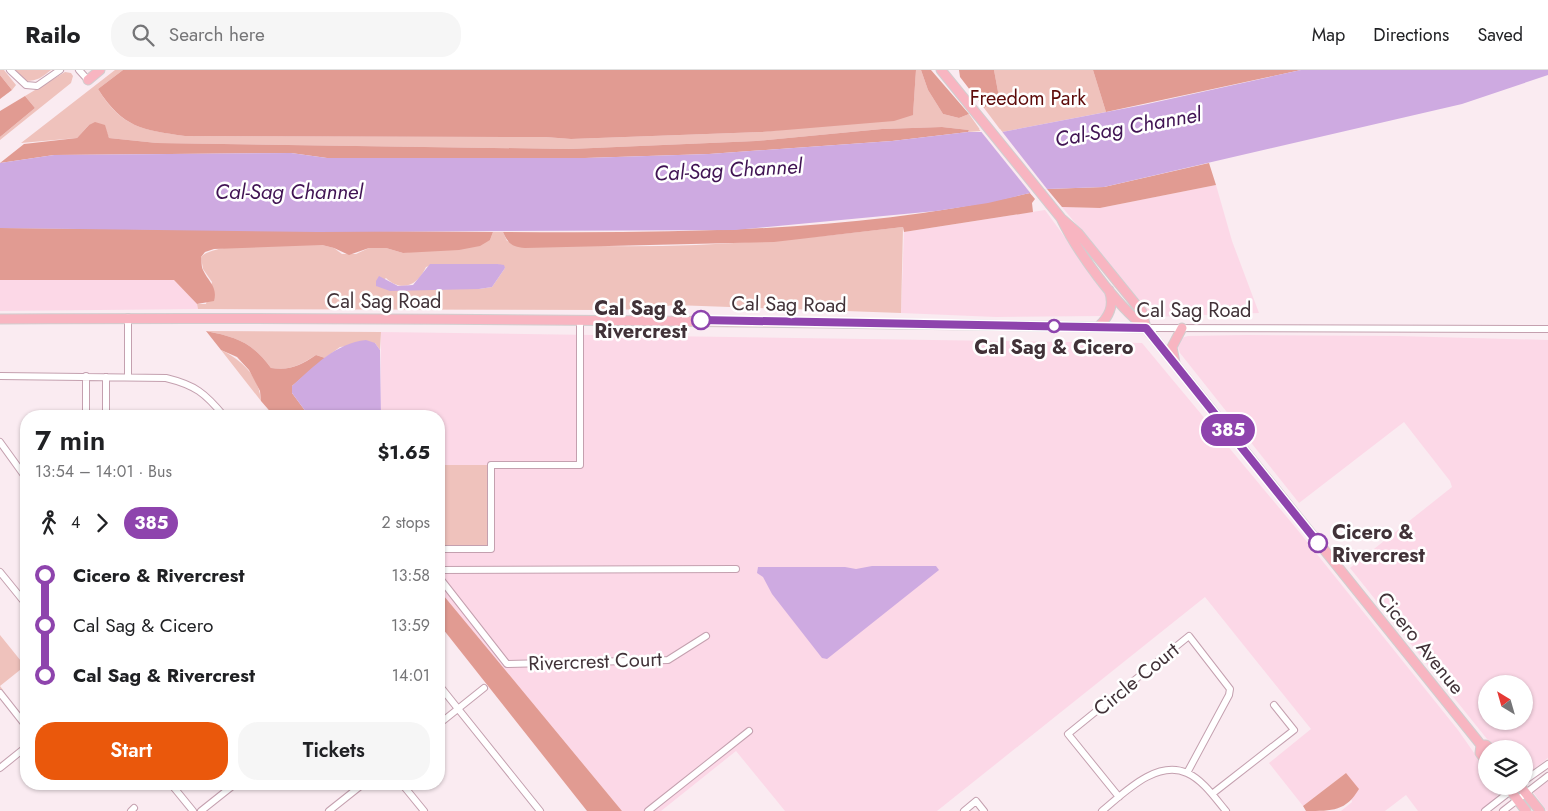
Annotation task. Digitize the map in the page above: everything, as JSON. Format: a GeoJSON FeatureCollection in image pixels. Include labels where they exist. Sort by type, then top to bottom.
{"type":"FeatureCollection","features":[{"type":"Feature","properties":{"kind":"main road"},"geometry":{"type":"LineString","coordinates":[[88,80],[100,70]]}},
{"type":"Feature","properties":{"kind":"main road","name":"Cicero Avenue"},"geometry":{"type":"LineString","coordinates":[[941,70],[1041,194],[1061,218],[1078,233],[1142,312],[1146,328]]}},
{"type":"Feature","properties":{"kind":"main road","name":"Cicero Avenue"},"geometry":{"type":"LineString","coordinates":[[1061,218],[1072,240],[1102,280],[1133,318],[1146,328],[1479,740]]}},
{"type":"Feature","properties":{"kind":"main road"},"geometry":{"type":"LineString","coordinates":[[1098,327],[1106,320],[1112,305],[1110,293],[1102,280]]}},
{"type":"Feature","properties":{"kind":"main road","name":"Cal Sag Road"},"geometry":{"type":"LineString","coordinates":[[0,319],[128,317],[580,319],[1146,328]]}},
{"type":"Feature","properties":{"kind":"main road"},"geometry":{"type":"LineString","coordinates":[[1176,366],[1172,347],[1182,328]]}},
{"type":"Feature","properties":{"kind":"main road"},"geometry":{"type":"LineString","coordinates":[[1517,795],[1518,800],[1526,811]]}},
{"type":"Feature","properties":{"kind":"main road"},"geometry":{"type":"LineString","coordinates":[[1523,795],[1540,811]]}},
{"type":"Feature","properties":{"kind":"street"},"geometry":{"type":"LineString","coordinates":[[10,70],[26,86],[37,86],[60,70]]}},
{"type":"Feature","properties":{"kind":"street"},"geometry":{"type":"LineString","coordinates":[[79,70],[88,80]]}},
{"type":"Feature","properties":{"kind":"street"},"geometry":{"type":"LineString","coordinates":[[128,317],[128,378]]}},
{"type":"Feature","properties":{"kind":"street"},"geometry":{"type":"LineString","coordinates":[[445,549],[491,548],[491,465],[580,465],[580,319]]}},
{"type":"Feature","properties":{"kind":"street","name":"Cal Sag Road"},"geometry":{"type":"LineString","coordinates":[[1146,328],[1548,329]]}},
{"type":"Feature","properties":{"kind":"street"},"geometry":{"type":"LineString","coordinates":[[0,376],[166,378],[188,384],[202,391],[219,410]]}},
{"type":"Feature","properties":{"kind":"street"},"geometry":{"type":"LineString","coordinates":[[86,376],[86,410]]}},
{"type":"Feature","properties":{"kind":"street"},"geometry":{"type":"LineString","coordinates":[[106,376],[106,410]]}},
{"type":"Feature","properties":{"kind":"street"},"geometry":{"type":"LineString","coordinates":[[0,442],[20,470]]}},
{"type":"Feature","properties":{"kind":"street"},"geometry":{"type":"LineString","coordinates":[[445,570],[736,569]]}},
{"type":"Feature","properties":{"kind":"street"},"geometry":{"type":"LineString","coordinates":[[0,572],[20,597]]}},
{"type":"Feature","properties":{"kind":"street","name":"Rivercrest Court"},"geometry":{"type":"LineString","coordinates":[[445,585],[507,664],[668,660],[706,636]]}},
{"type":"Feature","properties":{"kind":"street","name":"Circle Court"},"geometry":{"type":"LineString","coordinates":[[1119,798],[1068,734],[1189,636],[1230,689],[1229,695],[1187,773]]}},
{"type":"Feature","properties":{"kind":"street"},"geometry":{"type":"LineString","coordinates":[[445,719],[484,688]]}},
{"type":"Feature","properties":{"kind":"street"},"geometry":{"type":"LineString","coordinates":[[0,693],[20,718]]}},
{"type":"Feature","properties":{"kind":"street"},"geometry":{"type":"LineString","coordinates":[[445,693],[540,811]]}},
{"type":"Feature","properties":{"kind":"street"},"geometry":{"type":"LineString","coordinates":[[1212,794],[1294,730],[1274,705]]}},
{"type":"Feature","properties":{"kind":"street"},"geometry":{"type":"LineString","coordinates":[[648,811],[748,731]]}},
{"type":"Feature","properties":{"kind":"street"},"geometry":{"type":"LineString","coordinates":[[0,768],[20,751]]}},
{"type":"Feature","properties":{"kind":"street"},"geometry":{"type":"LineString","coordinates":[[1533,775],[1548,764]]}},
{"type":"Feature","properties":{"kind":"street"},"geometry":{"type":"LineString","coordinates":[[1102,811],[1153,774],[1167,771],[1187,773],[1212,794],[1226,811]]}},
{"type":"Feature","properties":{"kind":"street"},"geometry":{"type":"LineString","coordinates":[[1533,782],[1548,776]]}},
{"type":"Feature","properties":{"kind":"street"},"geometry":{"type":"LineString","coordinates":[[176,790],[193,811]]}},
{"type":"Feature","properties":{"kind":"street"},"geometry":{"type":"LineString","coordinates":[[201,811],[227,790]]}},
{"type":"Feature","properties":{"kind":"street"},"geometry":{"type":"LineString","coordinates":[[329,811],[355,790]]}},
{"type":"Feature","properties":{"kind":"street"},"geometry":{"type":"LineString","coordinates":[[407,790],[424,811]]}},
{"type":"Feature","properties":{"kind":"street"},"geometry":{"type":"LineString","coordinates":[[1485,811],[1508,795]]}},
{"type":"Feature","properties":{"kind":"street"},"geometry":{"type":"LineString","coordinates":[[1503,811],[1518,800]]}},
{"type":"Feature","properties":{"kind":"street"},"geometry":{"type":"LineString","coordinates":[[964,811],[976,801],[984,811]]}},
{"type":"Feature","properties":{"kind":"shaded area"},"geometry":{"type":"Polygon","coordinates":[[[123,70],[916,70],[913,115],[894,121],[761,132],[571,139],[545,137],[185,136],[157,132],[135,125],[125,119],[107,102],[98,89],[123,70]]]}},
{"type":"Feature","properties":{"kind":"shaded area"},"geometry":{"type":"Polygon","coordinates":[[[921,70],[931,70],[969,114],[959,118],[943,114],[928,90],[921,70]]]}},
{"type":"Feature","properties":{"kind":"shaded area"},"geometry":{"type":"Polygon","coordinates":[[[959,70],[994,70],[999,97],[984,108],[960,77],[959,70]]]}},
{"type":"Feature","properties":{"kind":"shaded area"},"geometry":{"type":"Polygon","coordinates":[[[1093,70],[1301,70],[1106,112],[1093,70]]]}},
{"type":"Feature","properties":{"kind":"shaded area"},"geometry":{"type":"Polygon","coordinates":[[[0,75],[12,90],[0,99],[0,75]]]}},
{"type":"Feature","properties":{"kind":"shaded area"},"geometry":{"type":"Polygon","coordinates":[[[25,96],[35,108],[0,137],[0,111],[25,96]]]}},
{"type":"Feature","properties":{"kind":"shaded area"},"geometry":{"type":"Polygon","coordinates":[[[95,122],[105,125],[109,138],[157,143],[570,149],[756,141],[882,129],[942,127],[969,130],[968,132],[892,141],[709,154],[585,158],[327,158],[291,153],[54,155],[0,163],[24,144],[77,138],[89,125],[95,122]]]}},
{"type":"Feature","properties":{"kind":"shaded area"},"geometry":{"type":"Polygon","coordinates":[[[1209,163],[1216,185],[1100,208],[1062,207],[1047,189],[1104,187],[1209,163]]]}},
{"type":"Feature","properties":{"kind":"shaded area"},"geometry":{"type":"Polygon","coordinates":[[[1216,185],[1232,241],[1259,313],[1153,317],[1062,207],[1100,208],[1216,185]]]}},
{"type":"Feature","properties":{"kind":"shaded area"},"geometry":{"type":"Polygon","coordinates":[[[1030,193],[1035,199],[1032,203],[1033,212],[904,232],[903,227],[774,242],[525,248],[511,244],[503,232],[635,232],[768,228],[900,216],[1030,193]]]}},
{"type":"Feature","properties":{"kind":"shaded area"},"geometry":{"type":"Polygon","coordinates":[[[1045,210],[1110,299],[1104,316],[996,317],[901,313],[904,232],[1045,210]]]}},
{"type":"Feature","properties":{"kind":"shaded area"},"geometry":{"type":"Polygon","coordinates":[[[0,228],[493,232],[490,240],[480,246],[459,250],[403,253],[386,248],[369,248],[349,255],[322,245],[214,249],[205,252],[201,257],[203,270],[214,288],[214,301],[197,304],[174,280],[0,280],[0,228]]]}},
{"type":"Feature","properties":{"kind":"shaded area"},"geometry":{"type":"Polygon","coordinates":[[[0,280],[174,280],[197,304],[198,309],[0,311],[0,280]]]}},
{"type":"Feature","properties":{"kind":"shaded area"},"geometry":{"type":"Polygon","coordinates":[[[206,331],[235,338],[243,342],[257,352],[271,368],[284,369],[295,366],[316,355],[325,358],[292,386],[292,393],[305,410],[269,410],[261,401],[260,391],[249,370],[237,357],[221,350],[206,331]]]}},
{"type":"Feature","properties":{"kind":"shaded area"},"geometry":{"type":"Polygon","coordinates":[[[381,332],[1142,343],[1296,528],[1458,730],[1478,759],[1478,795],[1497,795],[1480,811],[1418,811],[1406,795],[1385,811],[1341,811],[1352,802],[1346,773],[1303,806],[1269,763],[1311,729],[1205,597],[937,811],[785,811],[736,751],[661,811],[622,811],[445,597],[445,410],[381,410],[381,332]]]}},
{"type":"Feature","properties":{"kind":"shaded area"},"geometry":{"type":"Polygon","coordinates":[[[1247,335],[1548,340],[1548,758],[1533,770],[1533,740],[1488,740],[1480,730],[1533,730],[1533,675],[1478,675],[1478,728],[1350,568],[1452,487],[1450,481],[1404,422],[1299,503],[1180,353],[1177,345],[1181,338],[1188,336],[1247,335]]]}},
{"type":"Feature","properties":{"kind":"shaded area"},"geometry":{"type":"Polygon","coordinates":[[[445,597],[622,811],[587,811],[445,632],[445,597]]]}},
{"type":"Feature","properties":{"kind":"shaded area"},"geometry":{"type":"Polygon","coordinates":[[[1346,773],[1359,789],[1349,802],[1344,806],[1331,810],[1306,811],[1303,806],[1346,773]]]}},
{"type":"Feature","properties":{"kind":"shaded area"},"geometry":{"type":"Polygon","coordinates":[[[1548,781],[1548,811],[1547,811],[1533,792],[1548,781]]]}},
{"type":"Feature","properties":{"kind":"green space"},"geometry":{"type":"Polygon","coordinates":[[[0,70],[4,70],[16,85],[12,90],[0,75],[0,70]]]}},
{"type":"Feature","properties":{"kind":"green space"},"geometry":{"type":"Polygon","coordinates":[[[15,70],[51,70],[42,77],[26,81],[15,70]]]}},
{"type":"Feature","properties":{"kind":"green space"},"geometry":{"type":"Polygon","coordinates":[[[115,70],[123,70],[98,89],[116,112],[135,125],[145,129],[185,136],[545,137],[571,139],[761,132],[913,114],[916,70],[921,70],[928,90],[943,114],[959,118],[969,114],[981,131],[968,132],[969,130],[942,127],[882,129],[756,141],[570,149],[157,143],[109,138],[104,125],[89,125],[77,138],[21,143],[115,70]]]}},
{"type":"Feature","properties":{"kind":"green space","name":"Freedom Park"},"geometry":{"type":"Polygon","coordinates":[[[994,70],[1093,70],[1106,112],[1002,132],[984,108],[999,97],[994,70]]]}},
{"type":"Feature","properties":{"kind":"green space"},"geometry":{"type":"Polygon","coordinates":[[[65,72],[71,73],[73,76],[71,83],[0,140],[0,137],[35,108],[25,96],[65,72]]]}},
{"type":"Feature","properties":{"kind":"green space"},"geometry":{"type":"Polygon","coordinates":[[[903,227],[901,313],[674,305],[646,309],[609,310],[198,309],[197,304],[206,304],[212,282],[203,269],[201,257],[222,248],[239,246],[322,245],[334,248],[342,254],[356,254],[369,248],[386,248],[403,253],[490,240],[493,232],[503,232],[507,241],[606,246],[755,242],[903,227]],[[436,264],[426,267],[419,278],[409,285],[398,285],[386,278],[376,286],[479,289],[492,287],[505,268],[498,264],[436,264]]]}},
{"type":"Feature","properties":{"kind":"green space"},"geometry":{"type":"Polygon","coordinates":[[[206,331],[381,332],[380,350],[375,343],[340,347],[325,358],[316,355],[295,366],[278,369],[271,368],[257,352],[243,342],[235,338],[206,331]]]}},
{"type":"Feature","properties":{"kind":"green space"},"geometry":{"type":"Polygon","coordinates":[[[221,350],[236,359],[248,370],[257,384],[261,401],[221,350]]]}},
{"type":"Feature","properties":{"kind":"green space"},"geometry":{"type":"Polygon","coordinates":[[[445,465],[491,465],[491,549],[445,549],[445,465]]]}},
{"type":"Feature","properties":{"kind":"green space"},"geometry":{"type":"Polygon","coordinates":[[[0,635],[20,660],[20,670],[0,686],[0,635]]]}},
{"type":"Feature","properties":{"kind":"water","name":"Cal-Sag Channel"},"geometry":{"type":"Polygon","coordinates":[[[1301,70],[1548,70],[1548,75],[1462,104],[1104,187],[1047,189],[988,203],[936,211],[735,230],[318,232],[0,228],[0,163],[54,155],[291,153],[327,158],[585,158],[709,154],[892,141],[968,132],[1002,132],[1143,105],[1301,70]]]}},
{"type":"Feature","properties":{"kind":"water"},"geometry":{"type":"Polygon","coordinates":[[[430,264],[498,264],[504,265],[505,268],[492,287],[479,289],[390,291],[376,286],[379,276],[398,286],[413,285],[430,264]]]}},
{"type":"Feature","properties":{"kind":"water"},"geometry":{"type":"Polygon","coordinates":[[[366,340],[375,343],[380,350],[381,410],[305,410],[292,393],[292,386],[326,357],[355,342],[366,340]]]}},
{"type":"Feature","properties":{"kind":"water"},"geometry":{"type":"Polygon","coordinates":[[[872,566],[936,566],[939,570],[827,659],[822,658],[772,594],[763,577],[757,573],[758,567],[845,567],[856,569],[872,566]]]}},
{"type":"Feature","properties":{"kind":"pier"},"geometry":{"type":"Polygon","coordinates":[[[979,129],[1000,129],[1047,189],[1032,195],[979,129]]]}},
{"type":"Feature","properties":{"kind":"bus line","name":"385"},"geometry":{"type":"LineString","coordinates":[[701,320],[1146,328],[1318,543]]}},
{"type":"Feature","properties":{"kind":"place","name":"Cal Sag & Rivercrest"},"geometry":{"type":"Point","coordinates":[701,320]}},
{"type":"Feature","properties":{"kind":"place","name":"Cal Sag & Cicero"},"geometry":{"type":"Point","coordinates":[1054,326]}},
{"type":"Feature","properties":{"kind":"place","name":"Cicero & Rivercrest"},"geometry":{"type":"Point","coordinates":[1318,543]}}]}
